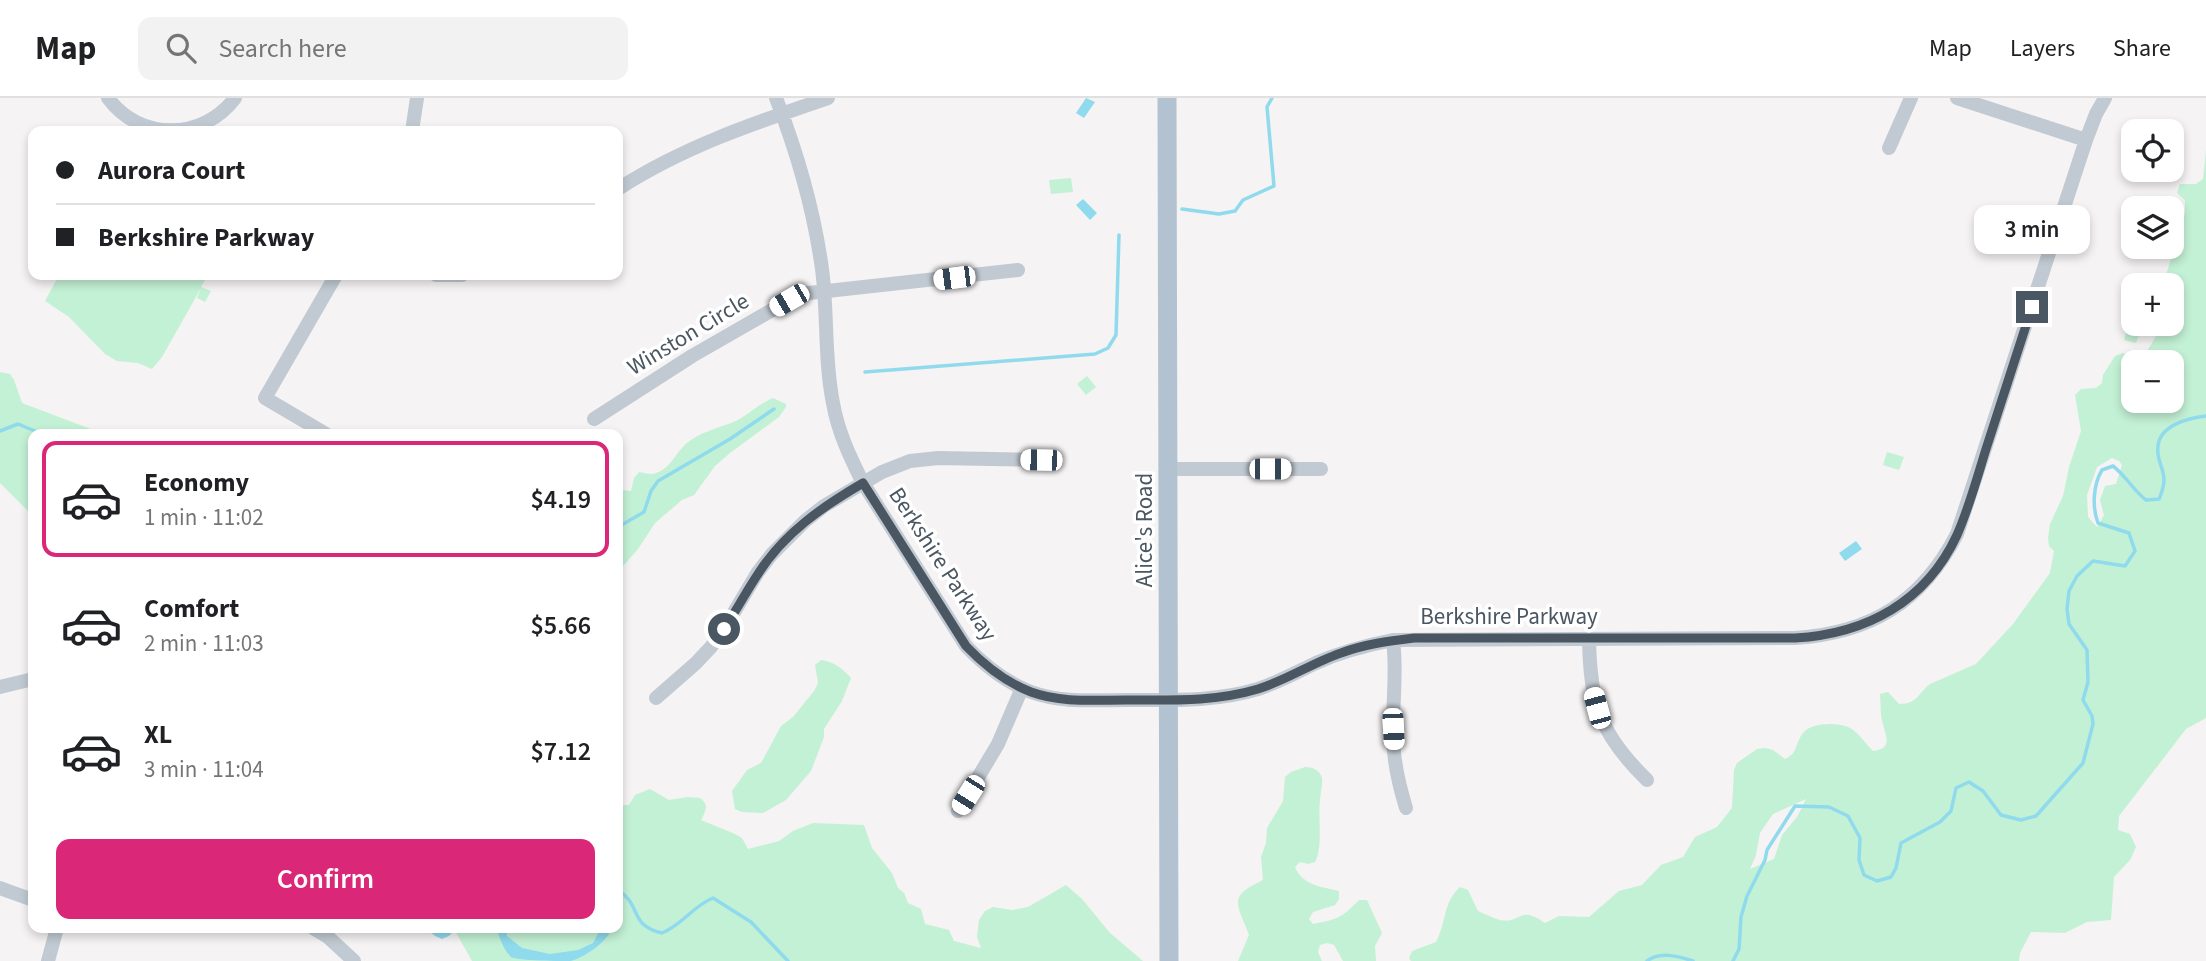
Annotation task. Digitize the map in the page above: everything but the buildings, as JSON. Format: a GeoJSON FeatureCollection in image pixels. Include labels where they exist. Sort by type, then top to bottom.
{"type":"FeatureCollection","features":[{"type":"Feature","properties":{"kind":"main road","name":"Alice's Road"},"geometry":{"type":"LineString","coordinates":[[1167,98],[1169,961]]}},
{"type":"Feature","properties":{"kind":"street"},"geometry":{"type":"LineString","coordinates":[[108,98],[123,114],[145,126]]}},
{"type":"Feature","properties":{"kind":"street"},"geometry":{"type":"LineString","coordinates":[[196,126],[221,113],[234,98]]}},
{"type":"Feature","properties":{"kind":"street"},"geometry":{"type":"LineString","coordinates":[[413,126],[417,98]]}},
{"type":"Feature","properties":{"kind":"street","name":"Berkshire Parkway"},"geometry":{"type":"LineString","coordinates":[[776,98],[791,138],[811,214],[824,290],[829,379],[833,402],[846,447],[863,483],[966,646],[990,670],[1022,688],[1075,701],[1196,700],[1240,694],[1274,684],[1342,652],[1393,640],[1822,636],[1872,621],[1900,604],[1920,587],[1947,553],[1965,513],[2086,141],[2105,98]]}},
{"type":"Feature","properties":{"kind":"street"},"geometry":{"type":"LineString","coordinates":[[623,186],[688,150],[740,128],[828,98]]}},
{"type":"Feature","properties":{"kind":"street"},"geometry":{"type":"LineString","coordinates":[[1889,148],[1911,98]]}},
{"type":"Feature","properties":{"kind":"street"},"geometry":{"type":"LineString","coordinates":[[1957,98],[2086,141]]}},
{"type":"Feature","properties":{"kind":"street","name":"Winston Circle"},"geometry":{"type":"LineString","coordinates":[[594,419],[692,356],[800,294],[1018,270]]}},
{"type":"Feature","properties":{"kind":"street"},"geometry":{"type":"LineString","coordinates":[[318,429],[265,398],[333,280]]}},
{"type":"Feature","properties":{"kind":"street"},"geometry":{"type":"LineString","coordinates":[[656,698],[711,647],[758,572],[788,536],[824,506],[895,465],[924,459],[1041,460]]}},
{"type":"Feature","properties":{"kind":"street"},"geometry":{"type":"LineString","coordinates":[[1168,469],[1321,469]]}},
{"type":"Feature","properties":{"kind":"street"},"geometry":{"type":"LineString","coordinates":[[1589,638],[1592,688],[1604,726],[1627,761],[1647,780]]}},
{"type":"Feature","properties":{"kind":"street"},"geometry":{"type":"LineString","coordinates":[[1393,640],[1396,663],[1394,751],[1406,808]]}},
{"type":"Feature","properties":{"kind":"street"},"geometry":{"type":"LineString","coordinates":[[0,687],[28,680]]}},
{"type":"Feature","properties":{"kind":"street"},"geometry":{"type":"LineString","coordinates":[[958,811],[998,744],[1022,688]]}},
{"type":"Feature","properties":{"kind":"street"},"geometry":{"type":"LineString","coordinates":[[0,888],[28,898]]}},
{"type":"Feature","properties":{"kind":"street"},"geometry":{"type":"LineString","coordinates":[[48,961],[56,933]]}},
{"type":"Feature","properties":{"kind":"street"},"geometry":{"type":"LineString","coordinates":[[321,933],[354,961]]}},
{"type":"Feature","properties":{"kind":"green space"},"geometry":{"type":"Polygon","coordinates":[[[2206,150],[2206,718],[2186,729],[2119,816],[2118,830],[2130,834],[2136,847],[2130,860],[2114,877],[2111,920],[2087,922],[2065,933],[2031,932],[2020,953],[2019,961],[1411,961],[1409,958],[1412,951],[1436,942],[1450,899],[1460,887],[1468,890],[1478,911],[1500,920],[1530,915],[1545,923],[1559,916],[1589,917],[1619,891],[1642,885],[1661,865],[1683,857],[1695,837],[1717,827],[1732,808],[1734,770],[1737,763],[1757,749],[1773,750],[1785,759],[1792,754],[1807,729],[1832,724],[1850,728],[1873,751],[1879,750],[1887,742],[1881,717],[1880,694],[1888,692],[1899,704],[1905,704],[1930,684],[1976,664],[2013,624],[2050,573],[2054,551],[2049,546],[2050,524],[2063,496],[2081,431],[2075,395],[2081,389],[2096,388],[2102,383],[2103,375],[2115,356],[2121,354],[2121,413],[2184,413],[2184,350],[2148,350],[2156,336],[2184,336],[2184,273],[2167,273],[2171,259],[2184,259],[2185,200],[2184,196],[2177,193],[2180,184],[2196,184],[2203,179],[2206,150]],[[2112,458],[2097,467],[2087,495],[2088,517],[2097,527],[2104,515],[2100,500],[2105,486],[2116,484],[2122,465],[2112,458]],[[1806,799],[1773,814],[1760,833],[1750,869],[1774,859],[1782,835],[1797,817],[1806,799]]]}},
{"type":"Feature","properties":{"kind":"green space"},"geometry":{"type":"Polygon","coordinates":[[[1071,178],[1073,192],[1051,194],[1049,180],[1071,178]]]}},
{"type":"Feature","properties":{"kind":"green space"},"geometry":{"type":"Polygon","coordinates":[[[56,280],[205,280],[201,287],[211,291],[205,302],[197,298],[201,288],[162,357],[152,369],[138,363],[117,361],[105,354],[69,317],[45,301],[56,280]]]}},
{"type":"Feature","properties":{"kind":"green space"},"geometry":{"type":"Polygon","coordinates":[[[2125,336],[2138,336],[2136,343],[2124,340],[2125,336]]]}},
{"type":"Feature","properties":{"kind":"green space"},"geometry":{"type":"Polygon","coordinates":[[[0,372],[10,374],[22,403],[91,429],[28,429],[28,511],[0,483],[0,372]]]}},
{"type":"Feature","properties":{"kind":"green space"},"geometry":{"type":"Polygon","coordinates":[[[1087,376],[1096,387],[1086,395],[1077,384],[1087,376]]]}},
{"type":"Feature","properties":{"kind":"green space"},"geometry":{"type":"Polygon","coordinates":[[[773,398],[786,404],[786,407],[779,417],[715,466],[694,495],[682,500],[655,523],[623,566],[623,490],[631,491],[634,478],[639,472],[654,474],[661,471],[692,439],[737,420],[773,398]]]}},
{"type":"Feature","properties":{"kind":"green space"},"geometry":{"type":"Polygon","coordinates":[[[1887,452],[1904,457],[1899,470],[1883,465],[1887,452]]]}},
{"type":"Feature","properties":{"kind":"green space"},"geometry":{"type":"Polygon","coordinates":[[[821,660],[838,666],[851,678],[842,701],[824,729],[824,737],[811,771],[786,800],[763,813],[735,809],[732,791],[747,770],[761,763],[781,726],[793,717],[814,691],[818,683],[815,665],[821,660]]]}},
{"type":"Feature","properties":{"kind":"green space"},"geometry":{"type":"Polygon","coordinates":[[[1305,767],[1315,769],[1322,778],[1319,849],[1315,862],[1300,862],[1295,867],[1302,878],[1339,891],[1339,899],[1335,905],[1313,912],[1309,919],[1313,924],[1334,919],[1359,900],[1367,900],[1382,933],[1375,946],[1376,961],[1343,961],[1334,945],[1327,943],[1320,945],[1318,952],[1322,961],[1238,961],[1249,935],[1239,908],[1240,896],[1263,880],[1261,857],[1267,828],[1283,801],[1285,777],[1305,767]]]}},
{"type":"Feature","properties":{"kind":"green space"},"geometry":{"type":"Polygon","coordinates":[[[650,789],[669,800],[700,798],[706,806],[701,820],[742,838],[748,849],[779,841],[793,831],[813,823],[864,825],[872,848],[892,873],[908,903],[921,909],[925,924],[949,930],[954,941],[981,948],[977,937],[979,920],[985,911],[993,907],[1012,910],[1028,907],[1066,885],[1082,899],[1110,933],[1143,961],[472,961],[456,933],[623,933],[623,805],[629,805],[635,795],[650,789]]]}},
{"type":"Feature","properties":{"kind":"water"},"geometry":{"type":"Polygon","coordinates":[[[1086,98],[1095,102],[1084,118],[1076,113],[1086,98]]]}},
{"type":"Feature","properties":{"kind":"water"},"geometry":{"type":"Polygon","coordinates":[[[1083,199],[1097,213],[1090,220],[1076,205],[1083,199]]]}},
{"type":"Feature","properties":{"kind":"water"},"geometry":{"type":"Polygon","coordinates":[[[1856,541],[1862,549],[1845,561],[1839,553],[1856,541]]]}},
{"type":"Feature","properties":{"kind":"water"},"geometry":{"type":"Polygon","coordinates":[[[432,933],[452,933],[442,939],[432,933]]]}},
{"type":"Feature","properties":{"kind":"water"},"geometry":{"type":"Polygon","coordinates":[[[498,933],[507,933],[522,948],[550,954],[578,950],[593,943],[598,933],[609,933],[599,945],[571,961],[511,957],[498,933]]]}},
{"type":"Feature","properties":{"kind":"waterway"},"geometry":{"type":"LineString","coordinates":[[1182,209],[1219,214],[1235,211],[1243,200],[1274,186],[1267,107],[1272,98]]}},
{"type":"Feature","properties":{"kind":"waterway"},"geometry":{"type":"LineString","coordinates":[[865,372],[1095,354],[1108,348],[1116,335],[1119,235]]}},
{"type":"Feature","properties":{"kind":"waterway"},"geometry":{"type":"LineString","coordinates":[[623,524],[644,512],[651,491],[658,481],[730,439],[774,409]]}},
{"type":"Feature","properties":{"kind":"waterway"},"geometry":{"type":"LineString","coordinates":[[1733,961],[1739,949],[1741,917],[1747,896],[1765,860],[1767,850],[1795,806],[1829,807],[1848,816],[1860,838],[1859,860],[1864,875],[1877,881],[1891,877],[1896,868],[1901,843],[1940,822],[1951,811],[1956,788],[1969,782],[1983,791],[2001,815],[2021,820],[2036,816],[2083,763],[2093,724],[2092,716],[2083,700],[2088,682],[2087,650],[2069,624],[2069,591],[2077,576],[2093,561],[2125,566],[2135,551],[2129,533],[2098,523],[2094,496],[2099,476],[2102,470],[2113,466],[2146,500],[2159,499],[2164,482],[2158,453],[2160,439],[2176,424],[2206,416]]}},
{"type":"Feature","properties":{"kind":"waterway"},"geometry":{"type":"LineString","coordinates":[[0,431],[18,424],[30,429]]}},
{"type":"Feature","properties":{"kind":"waterway"},"geometry":{"type":"LineString","coordinates":[[623,894],[645,925],[662,933],[713,898],[751,922],[788,961]]}},
{"type":"Feature","properties":{"kind":"waterway"},"geometry":{"type":"LineString","coordinates":[[1647,961],[1663,955],[1693,961]]}},
{"type":"Feature","properties":{"kind":"route"},"geometry":{"type":"LineString","coordinates":[[724,629],[758,572],[788,536],[824,506],[863,483],[966,646],[999,676],[1033,693],[1055,698],[1075,701],[1218,698],[1274,684],[1342,652],[1414,638],[1795,638],[1842,632],[1863,625],[1900,604],[1935,571],[1947,553],[1965,513],[2032,307]]}}]}
